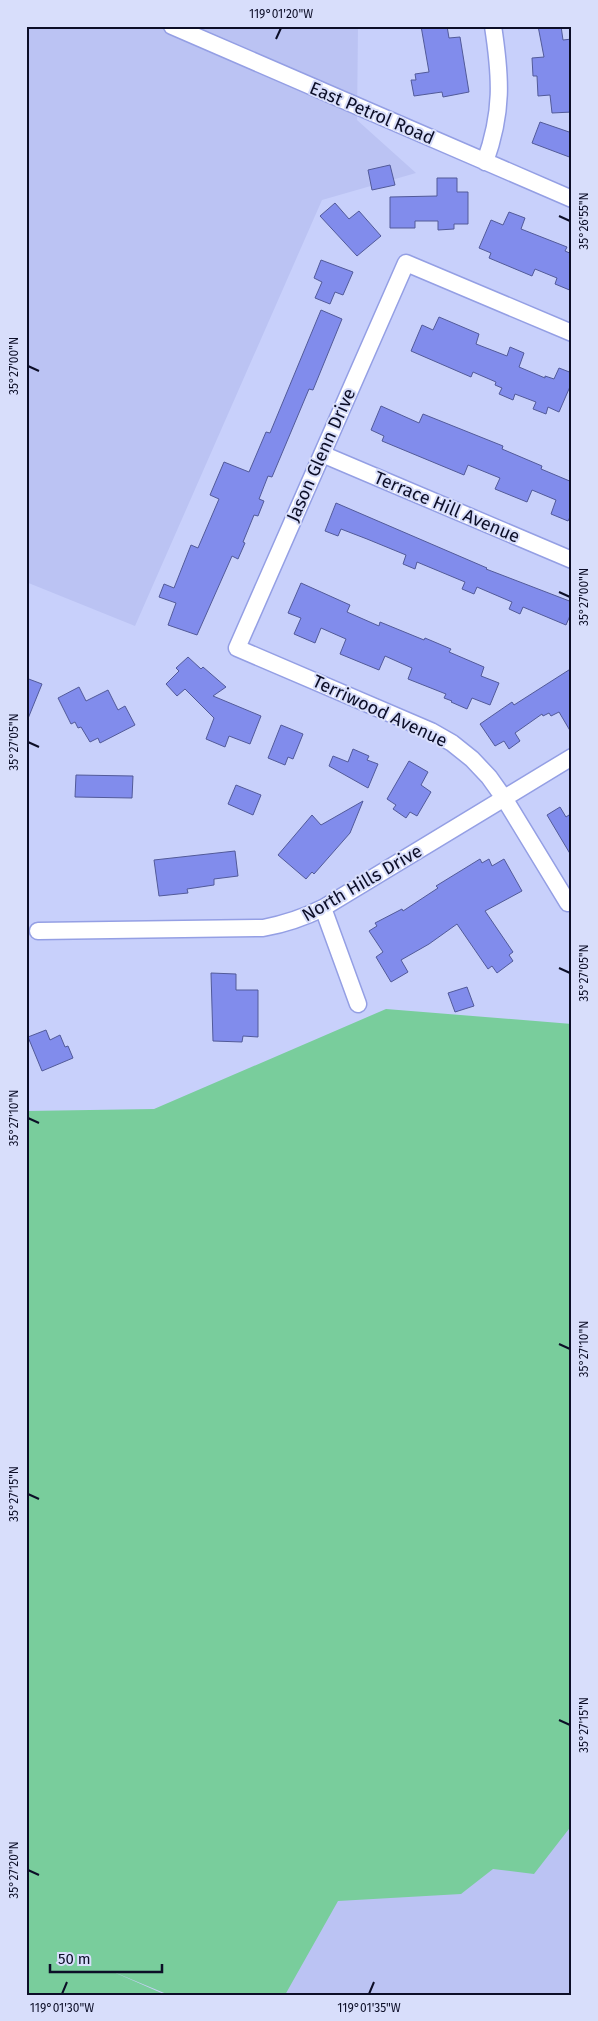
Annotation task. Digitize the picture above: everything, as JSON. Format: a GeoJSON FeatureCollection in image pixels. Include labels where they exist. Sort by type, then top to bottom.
{"type":"FeatureCollection","features":[{"type":"Feature","properties":{"kind":"street","name":"East Petrol Road"},"geometry":{"type":"LineString","coordinates":[[172,26],[572,199]]}},
{"type":"Feature","properties":{"kind":"street"},"geometry":{"type":"LineString","coordinates":[[485,162],[497,122],[500,94],[500,67],[493,26]]}},
{"type":"Feature","properties":{"kind":"street","name":"Jason Glenn Drive"},"geometry":{"type":"LineString","coordinates":[[237,648],[406,262],[572,333]]}},
{"type":"Feature","properties":{"kind":"street","name":"Terrace Hill Avenue"},"geometry":{"type":"LineString","coordinates":[[322,454],[572,560]]}},
{"type":"Feature","properties":{"kind":"street","name":"Terriwood Avenue"},"geometry":{"type":"LineString","coordinates":[[237,648],[430,731],[452,743],[472,759],[489,777],[504,798],[568,903]]}},
{"type":"Feature","properties":{"kind":"street","name":"North Hills Drive"},"geometry":{"type":"LineString","coordinates":[[38,931],[263,928],[291,922],[323,908],[572,757]]}},
{"type":"Feature","properties":{"kind":"street"},"geometry":{"type":"LineString","coordinates":[[323,908],[358,1004]]}},
{"type":"Feature","properties":{"kind":"shaded area"},"geometry":{"type":"Polygon","coordinates":[[[26,26],[358,26],[357,120],[416,173],[322,200],[135,626],[26,582],[26,26]]]}},
{"type":"Feature","properties":{"kind":"shaded area"},"geometry":{"type":"Polygon","coordinates":[[[457,1680],[572,1730],[572,1995],[273,1995],[457,1680]]]}},
{"type":"Feature","properties":{"kind":"green space"},"geometry":{"type":"Polygon","coordinates":[[[386,1009],[572,1024],[572,1825],[534,1874],[493,1869],[461,1894],[338,1901],[285,1995],[169,1995],[109,1970],[166,1995],[26,1995],[26,1111],[154,1109],[386,1009]]]}},
{"type":"Feature","properties":{"kind":"building"},"geometry":{"type":"Polygon","coordinates":[[[421,26],[447,26],[449,38],[460,37],[469,92],[443,97],[442,92],[414,96],[411,80],[416,80],[415,74],[429,72],[421,26]]]}},
{"type":"Feature","properties":{"kind":"building"},"geometry":{"type":"Polygon","coordinates":[[[538,26],[561,26],[563,40],[572,39],[572,58],[570,58],[572,112],[552,113],[550,95],[538,96],[537,76],[533,76],[532,58],[544,57],[538,26]]]}},
{"type":"Feature","properties":{"kind":"building"},"geometry":{"type":"Polygon","coordinates":[[[540,122],[572,133],[572,158],[532,143],[540,122]]]}},
{"type":"Feature","properties":{"kind":"building"},"geometry":{"type":"Polygon","coordinates":[[[390,165],[395,185],[372,190],[368,170],[390,165]]]}},
{"type":"Feature","properties":{"kind":"building"},"geometry":{"type":"Polygon","coordinates":[[[437,178],[457,178],[457,192],[468,192],[468,224],[454,224],[454,229],[438,230],[438,221],[415,221],[415,228],[390,228],[390,197],[437,196],[437,178]]]}},
{"type":"Feature","properties":{"kind":"building"},"geometry":{"type":"Polygon","coordinates":[[[335,203],[349,219],[359,211],[381,236],[357,256],[320,216],[335,203]]]}},
{"type":"Feature","properties":{"kind":"building"},"geometry":{"type":"Polygon","coordinates":[[[509,212],[525,218],[521,229],[567,247],[565,251],[572,254],[572,291],[555,284],[557,278],[535,269],[532,276],[489,258],[491,253],[479,248],[491,220],[503,225],[509,212]]]}},
{"type":"Feature","properties":{"kind":"building"},"geometry":{"type":"Polygon","coordinates":[[[321,260],[353,272],[343,295],[335,292],[330,304],[315,298],[322,282],[314,278],[321,260]]]}},
{"type":"Feature","properties":{"kind":"building"},"geometry":{"type":"Polygon","coordinates":[[[321,310],[342,319],[313,390],[309,389],[272,477],[268,476],[259,499],[264,501],[258,516],[254,515],[238,559],[232,556],[197,635],[168,625],[176,603],[159,597],[164,584],[174,588],[191,545],[198,548],[219,499],[210,495],[224,462],[249,472],[266,432],[270,433],[321,310]]]}},
{"type":"Feature","properties":{"kind":"building"},"geometry":{"type":"Polygon","coordinates":[[[439,317],[479,334],[476,344],[507,356],[510,347],[524,353],[519,367],[545,378],[545,376],[554,379],[559,368],[572,373],[572,382],[559,412],[548,407],[546,414],[533,409],[536,402],[515,394],[513,400],[499,394],[502,388],[495,385],[496,382],[473,372],[471,377],[411,351],[422,325],[433,330],[439,317]]]}},
{"type":"Feature","properties":{"kind":"building"},"geometry":{"type":"Polygon","coordinates":[[[381,406],[419,423],[423,414],[503,446],[502,449],[542,466],[541,469],[572,482],[572,513],[568,521],[551,514],[556,500],[532,490],[527,502],[495,489],[500,478],[468,465],[464,475],[382,441],[384,436],[371,430],[381,406]]]}},
{"type":"Feature","properties":{"kind":"building"},"geometry":{"type":"Polygon","coordinates":[[[336,503],[486,569],[572,602],[572,611],[566,625],[523,607],[520,614],[509,609],[512,602],[477,587],[474,594],[462,589],[465,582],[417,562],[415,569],[403,564],[406,555],[367,539],[341,529],[338,536],[325,531],[336,503]]]}},
{"type":"Feature","properties":{"kind":"building"},"geometry":{"type":"Polygon","coordinates":[[[301,583],[350,605],[347,612],[379,626],[380,622],[424,640],[425,638],[451,649],[449,652],[484,667],[481,676],[499,683],[490,705],[472,698],[467,709],[451,702],[444,698],[446,694],[408,679],[412,668],[385,656],[379,670],[340,654],[346,639],[321,628],[315,643],[294,634],[301,618],[288,613],[301,583]]]}},
{"type":"Feature","properties":{"kind":"building"},"geometry":{"type":"Polygon","coordinates":[[[188,657],[226,687],[213,696],[261,716],[250,744],[229,736],[225,747],[206,739],[214,718],[185,689],[177,696],[166,684],[179,671],[176,668],[188,657]]]}},
{"type":"Feature","properties":{"kind":"building"},"geometry":{"type":"Polygon","coordinates":[[[572,668],[572,734],[559,712],[551,716],[549,713],[543,716],[542,714],[515,733],[520,741],[509,749],[504,741],[495,746],[480,724],[512,702],[514,705],[572,668]]]}},
{"type":"Feature","properties":{"kind":"building"},"geometry":{"type":"Polygon","coordinates":[[[26,678],[42,684],[27,721],[26,721],[26,678]]]}},
{"type":"Feature","properties":{"kind":"building"},"geometry":{"type":"Polygon","coordinates":[[[79,687],[86,701],[108,690],[118,710],[125,706],[135,725],[100,743],[98,738],[90,742],[81,727],[78,728],[75,722],[71,724],[58,698],[79,687]]]}},
{"type":"Feature","properties":{"kind":"building"},"geometry":{"type":"Polygon","coordinates":[[[281,725],[303,734],[293,759],[288,757],[285,765],[268,758],[281,725]]]}},
{"type":"Feature","properties":{"kind":"building"},"geometry":{"type":"Polygon","coordinates":[[[353,749],[369,756],[367,760],[378,764],[368,788],[329,766],[333,756],[348,762],[353,749]]]}},
{"type":"Feature","properties":{"kind":"building"},"geometry":{"type":"Polygon","coordinates":[[[409,761],[428,772],[421,785],[431,792],[417,816],[410,812],[406,818],[393,809],[396,805],[387,799],[409,761]]]}},
{"type":"Feature","properties":{"kind":"building"},"geometry":{"type":"Polygon","coordinates":[[[76,775],[133,776],[132,798],[75,797],[76,775]]]}},
{"type":"Feature","properties":{"kind":"building"},"geometry":{"type":"Polygon","coordinates":[[[236,785],[261,795],[253,815],[228,804],[236,785]]]}},
{"type":"Feature","properties":{"kind":"building"},"geometry":{"type":"Polygon","coordinates":[[[363,801],[350,833],[314,874],[312,872],[306,879],[278,855],[312,815],[321,825],[363,801]]]}},
{"type":"Feature","properties":{"kind":"building"},"geometry":{"type":"Polygon","coordinates":[[[560,807],[566,817],[572,813],[572,857],[547,815],[560,807]]]}},
{"type":"Feature","properties":{"kind":"building"},"geometry":{"type":"Polygon","coordinates":[[[235,851],[238,876],[214,879],[214,885],[187,889],[188,893],[159,896],[154,860],[235,851]]]}},
{"type":"Feature","properties":{"kind":"building"},"geometry":{"type":"Polygon","coordinates":[[[480,859],[482,863],[489,859],[492,866],[504,859],[522,891],[485,911],[513,952],[509,955],[513,961],[497,973],[492,966],[488,969],[457,924],[429,944],[401,960],[408,972],[391,982],[376,957],[383,952],[369,931],[377,926],[375,923],[402,909],[403,911],[438,888],[436,886],[480,859]]]}},
{"type":"Feature","properties":{"kind":"building"},"geometry":{"type":"Polygon","coordinates":[[[211,973],[236,974],[236,990],[258,990],[258,1037],[243,1036],[242,1042],[213,1041],[211,973]]]}},
{"type":"Feature","properties":{"kind":"building"},"geometry":{"type":"Polygon","coordinates":[[[467,987],[474,1006],[455,1012],[448,993],[467,987]]]}},
{"type":"Feature","properties":{"kind":"building"},"geometry":{"type":"Polygon","coordinates":[[[46,1030],[50,1040],[60,1035],[65,1047],[68,1046],[73,1058],[42,1071],[28,1037],[46,1030]]]}}]}
